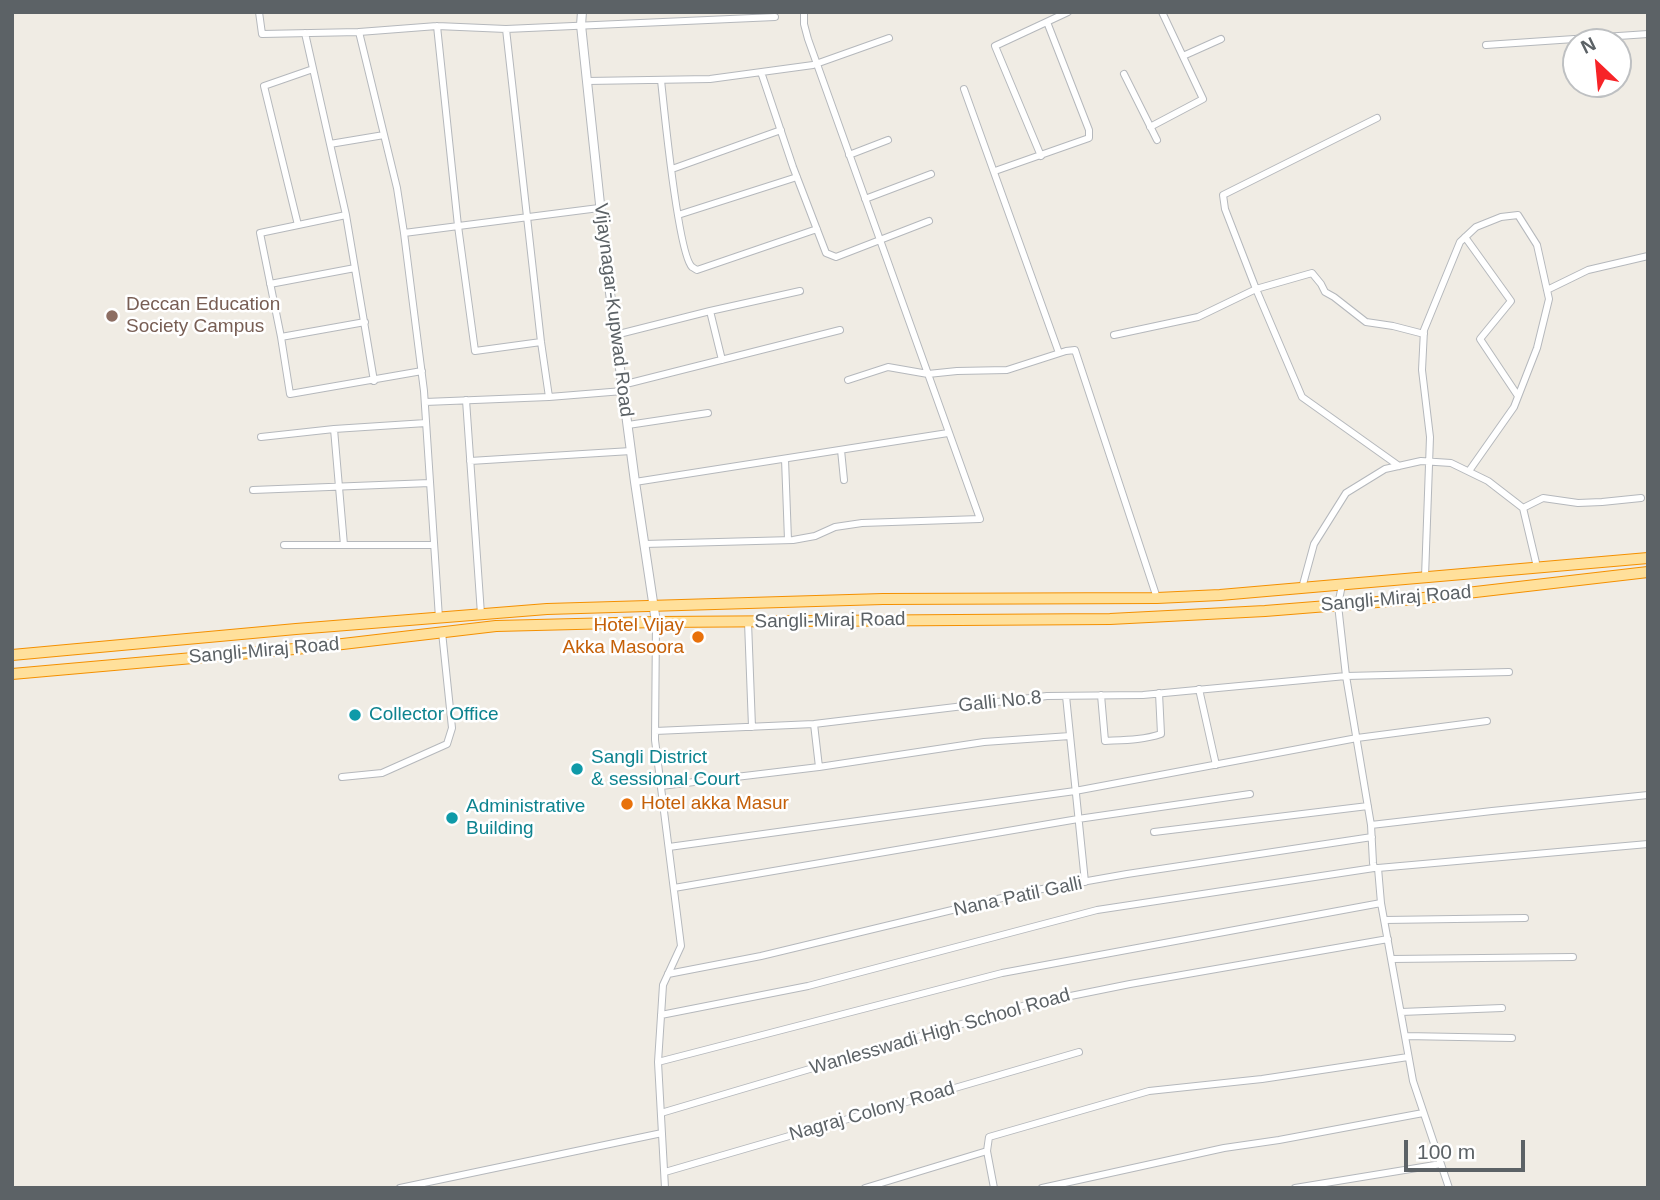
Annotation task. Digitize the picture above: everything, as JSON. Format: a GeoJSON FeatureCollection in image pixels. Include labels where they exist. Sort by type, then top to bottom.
{"type":"FeatureCollection","features":[{"type":"Feature","properties":{"kind":"highway","name":"Sangli-Miraj Road"},"geometry":{"type":"LineString","coordinates":[[12,655],[547,609],[883,599],[1157,598],[1220,595],[1648,558]]}},
{"type":"Feature","properties":{"kind":"highway","name":"Sangli-Miraj Road"},"geometry":{"type":"LineString","coordinates":[[12,674],[317,647],[496,626],[656,622],[1110,619],[1265,611],[1415,599],[1648,572]]}},
{"type":"Feature","properties":{"kind":"street"},"geometry":{"type":"LineString","coordinates":[[259,12],[262,34],[359,32],[437,26],[506,29],[775,17]]}},
{"type":"Feature","properties":{"kind":"street","name":"Vijaynagar-Kupwad Road"},"geometry":{"type":"LineString","coordinates":[[582,12],[599,208],[656,622]]}},
{"type":"Feature","properties":{"kind":"street"},"geometry":{"type":"LineString","coordinates":[[644,544],[788,540],[815,536],[835,527],[862,523],[980,519],[817,64],[804,24],[804,12]]}},
{"type":"Feature","properties":{"kind":"street"},"geometry":{"type":"LineString","coordinates":[[1041,156],[995,46],[1068,12]]}},
{"type":"Feature","properties":{"kind":"street"},"geometry":{"type":"LineString","coordinates":[[1150,127],[1203,99],[1162,12]]}},
{"type":"Feature","properties":{"kind":"street"},"geometry":{"type":"LineString","coordinates":[[995,172],[1089,138],[1089,130],[1047,22]]}},
{"type":"Feature","properties":{"kind":"street"},"geometry":{"type":"LineString","coordinates":[[437,26],[458,226],[475,351],[541,342]]}},
{"type":"Feature","properties":{"kind":"street"},"geometry":{"type":"LineString","coordinates":[[506,29],[549,397]]}},
{"type":"Feature","properties":{"kind":"street"},"geometry":{"type":"LineString","coordinates":[[359,32],[397,188],[404,233],[425,402],[439,618]]}},
{"type":"Feature","properties":{"kind":"street"},"geometry":{"type":"LineString","coordinates":[[305,33],[346,215],[374,381]]}},
{"type":"Feature","properties":{"kind":"street"},"geometry":{"type":"LineString","coordinates":[[1486,45],[1648,34]]}},
{"type":"Feature","properties":{"kind":"street"},"geometry":{"type":"LineString","coordinates":[[587,82],[710,79],[817,64],[889,38]]}},
{"type":"Feature","properties":{"kind":"street"},"geometry":{"type":"LineString","coordinates":[[1183,55],[1221,39]]}},
{"type":"Feature","properties":{"kind":"street"},"geometry":{"type":"LineString","coordinates":[[298,225],[264,86],[313,69]]}},
{"type":"Feature","properties":{"kind":"street"},"geometry":{"type":"LineString","coordinates":[[761,72],[826,253],[836,257],[929,221]]}},
{"type":"Feature","properties":{"kind":"street"},"geometry":{"type":"LineString","coordinates":[[1124,74],[1157,140]]}},
{"type":"Feature","properties":{"kind":"street"},"geometry":{"type":"LineString","coordinates":[[661,80],[678,215],[692,267],[697,270],[817,229]]}},
{"type":"Feature","properties":{"kind":"street"},"geometry":{"type":"LineString","coordinates":[[964,89],[1059,353]]}},
{"type":"Feature","properties":{"kind":"street"},"geometry":{"type":"LineString","coordinates":[[1377,118],[1223,195],[1225,209],[1256,289],[1302,397],[1399,466]]}},
{"type":"Feature","properties":{"kind":"street"},"geometry":{"type":"LineString","coordinates":[[672,170],[781,130]]}},
{"type":"Feature","properties":{"kind":"street"},"geometry":{"type":"LineString","coordinates":[[330,144],[384,135]]}},
{"type":"Feature","properties":{"kind":"street"},"geometry":{"type":"LineString","coordinates":[[849,155],[888,140]]}},
{"type":"Feature","properties":{"kind":"street"},"geometry":{"type":"LineString","coordinates":[[865,199],[930,174]]}},
{"type":"Feature","properties":{"kind":"street"},"geometry":{"type":"LineString","coordinates":[[678,215],[797,177]]}},
{"type":"Feature","properties":{"kind":"street"},"geometry":{"type":"LineString","coordinates":[[404,233],[599,208]]}},
{"type":"Feature","properties":{"kind":"street"},"geometry":{"type":"LineString","coordinates":[[346,215],[260,233],[290,394],[422,371]]}},
{"type":"Feature","properties":{"kind":"street"},"geometry":{"type":"LineString","coordinates":[[1424,577],[1430,437],[1422,370],[1424,334],[1460,242],[1476,227],[1501,216],[1518,215],[1537,245],[1549,299],[1537,348],[1514,407],[1469,471]]}},
{"type":"Feature","properties":{"kind":"street"},"geometry":{"type":"LineString","coordinates":[[1465,237],[1511,301],[1480,339],[1518,396]]}},
{"type":"Feature","properties":{"kind":"street"},"geometry":{"type":"LineString","coordinates":[[1547,290],[1588,270],[1648,256]]}},
{"type":"Feature","properties":{"kind":"street"},"geometry":{"type":"LineString","coordinates":[[270,284],[355,268]]}},
{"type":"Feature","properties":{"kind":"street"},"geometry":{"type":"LineString","coordinates":[[1114,335],[1198,317],[1256,289],[1312,273],[1325,292],[1366,322],[1424,334]]}},
{"type":"Feature","properties":{"kind":"street"},"geometry":{"type":"LineString","coordinates":[[615,335],[800,292]]}},
{"type":"Feature","properties":{"kind":"street"},"geometry":{"type":"LineString","coordinates":[[710,311],[722,360]]}},
{"type":"Feature","properties":{"kind":"street"},"geometry":{"type":"LineString","coordinates":[[281,337],[365,322]]}},
{"type":"Feature","properties":{"kind":"street"},"geometry":{"type":"LineString","coordinates":[[425,402],[549,397],[623,388],[840,330]]}},
{"type":"Feature","properties":{"kind":"street"},"geometry":{"type":"LineString","coordinates":[[848,380],[888,367],[928,374],[1007,370],[1074,349],[1157,598]]}},
{"type":"Feature","properties":{"kind":"street"},"geometry":{"type":"LineString","coordinates":[[466,400],[481,614]]}},
{"type":"Feature","properties":{"kind":"street"},"geometry":{"type":"LineString","coordinates":[[628,425],[708,413]]}},
{"type":"Feature","properties":{"kind":"street"},"geometry":{"type":"LineString","coordinates":[[261,437],[426,423]]}},
{"type":"Feature","properties":{"kind":"street"},"geometry":{"type":"LineString","coordinates":[[334,429],[344,545]]}},
{"type":"Feature","properties":{"kind":"street"},"geometry":{"type":"LineString","coordinates":[[635,482],[948,433]]}},
{"type":"Feature","properties":{"kind":"street"},"geometry":{"type":"LineString","coordinates":[[841,450],[844,480]]}},
{"type":"Feature","properties":{"kind":"street"},"geometry":{"type":"LineString","coordinates":[[470,461],[631,451]]}},
{"type":"Feature","properties":{"kind":"street"},"geometry":{"type":"LineString","coordinates":[[785,458],[788,540]]}},
{"type":"Feature","properties":{"kind":"street"},"geometry":{"type":"LineString","coordinates":[[1302,588],[1314,544],[1346,493],[1385,469],[1421,461],[1451,463],[1469,471],[1488,481],[1523,508],[1537,568]]}},
{"type":"Feature","properties":{"kind":"street"},"geometry":{"type":"LineString","coordinates":[[253,490],[430,483]]}},
{"type":"Feature","properties":{"kind":"street"},"geometry":{"type":"LineString","coordinates":[[1523,508],[1543,498],[1578,503],[1641,498]]}},
{"type":"Feature","properties":{"kind":"street"},"geometry":{"type":"LineString","coordinates":[[284,545],[434,545]]}},
{"type":"Feature","properties":{"kind":"street"},"geometry":{"type":"LineString","coordinates":[[1342,584],[1338,605],[1346,676],[1408,1057],[1413,1082],[1450,1188]]}},
{"type":"Feature","properties":{"kind":"street"},"geometry":{"type":"LineString","coordinates":[[656,622],[655,731],[681,946],[663,985],[658,1062],[666,1188]]}},
{"type":"Feature","properties":{"kind":"street"},"geometry":{"type":"LineString","coordinates":[[748,622],[752,727]]}},
{"type":"Feature","properties":{"kind":"street"},"geometry":{"type":"LineString","coordinates":[[342,777],[382,774],[447,744],[452,728],[442,632]]}},
{"type":"Feature","properties":{"kind":"street","name":"Galli No.8"},"geometry":{"type":"LineString","coordinates":[[655,731],[814,724],[1047,696],[1159,693],[1346,676],[1509,672]]}},
{"type":"Feature","properties":{"kind":"street"},"geometry":{"type":"LineString","coordinates":[[1199,689],[1216,765]]}},
{"type":"Feature","properties":{"kind":"street"},"geometry":{"type":"LineString","coordinates":[[1101,695],[1105,740],[1123,740],[1150,738],[1161,734],[1159,693]]}},
{"type":"Feature","properties":{"kind":"street"},"geometry":{"type":"LineString","coordinates":[[1066,696],[1084,882]]}},
{"type":"Feature","properties":{"kind":"street"},"geometry":{"type":"LineString","coordinates":[[669,847],[1075,791],[1357,738],[1487,721]]}},
{"type":"Feature","properties":{"kind":"street"},"geometry":{"type":"LineString","coordinates":[[814,724],[819,767]]}},
{"type":"Feature","properties":{"kind":"street"},"geometry":{"type":"LineString","coordinates":[[661,786],[819,767],[984,742],[1070,736]]}},
{"type":"Feature","properties":{"kind":"street"},"geometry":{"type":"LineString","coordinates":[[674,888],[1078,819],[1250,794]]}},
{"type":"Feature","properties":{"kind":"street"},"geometry":{"type":"LineString","coordinates":[[1371,825],[1648,795]]}},
{"type":"Feature","properties":{"kind":"street"},"geometry":{"type":"LineString","coordinates":[[1154,832],[1368,806]]}},
{"type":"Feature","properties":{"kind":"street","name":"Nana Patil Galli"},"geometry":{"type":"LineString","coordinates":[[668,974],[774,953],[1031,891],[1372,837]]}},
{"type":"Feature","properties":{"kind":"street"},"geometry":{"type":"LineString","coordinates":[[661,1015],[808,986],[1097,910],[1376,868],[1648,844]]}},
{"type":"Feature","properties":{"kind":"street"},"geometry":{"type":"LineString","coordinates":[[658,1062],[1002,973],[1381,903]]}},
{"type":"Feature","properties":{"kind":"street"},"geometry":{"type":"LineString","coordinates":[[1385,920],[1525,918]]}},
{"type":"Feature","properties":{"kind":"street","name":"Wanlesswadi High School Road"},"geometry":{"type":"LineString","coordinates":[[661,1113],[1026,1004],[1388,939]]}},
{"type":"Feature","properties":{"kind":"street"},"geometry":{"type":"LineString","coordinates":[[1392,959],[1573,957]]}},
{"type":"Feature","properties":{"kind":"street"},"geometry":{"type":"LineString","coordinates":[[1401,1012],[1502,1009]]}},
{"type":"Feature","properties":{"kind":"street"},"geometry":{"type":"LineString","coordinates":[[1405,1036],[1512,1038]]}},
{"type":"Feature","properties":{"kind":"street","name":"Nagraj Colony Road"},"geometry":{"type":"LineString","coordinates":[[664,1172],[1079,1052]]}},
{"type":"Feature","properties":{"kind":"street"},"geometry":{"type":"LineString","coordinates":[[994,1188],[987,1151],[989,1137],[1149,1091],[1262,1079],[1408,1057]]}},
{"type":"Feature","properties":{"kind":"street"},"geometry":{"type":"LineString","coordinates":[[1042,1188],[1224,1148],[1423,1113]]}},
{"type":"Feature","properties":{"kind":"street"},"geometry":{"type":"LineString","coordinates":[[400,1188],[662,1133]]}},
{"type":"Feature","properties":{"kind":"street"},"geometry":{"type":"LineString","coordinates":[[865,1188],[987,1151]]}},
{"type":"Feature","properties":{"kind":"street"},"geometry":{"type":"LineString","coordinates":[[1295,1188],[1441,1164]]}},
{"type":"Feature","properties":{"kind":"place","name":"Deccan Education Society Campus"},"geometry":{"type":"Point","coordinates":[112,316]}},
{"type":"Feature","properties":{"kind":"place","name":"Hotel Vijay Akka Masoora"},"geometry":{"type":"Point","coordinates":[698,637]}},
{"type":"Feature","properties":{"kind":"place","name":"Collector Office"},"geometry":{"type":"Point","coordinates":[355,715]}},
{"type":"Feature","properties":{"kind":"place","name":"Sangli District & sessional Court"},"geometry":{"type":"Point","coordinates":[577,769]}},
{"type":"Feature","properties":{"kind":"place","name":"Hotel akka Masur"},"geometry":{"type":"Point","coordinates":[627,804]}},
{"type":"Feature","properties":{"kind":"place","name":"Administrative Building"},"geometry":{"type":"Point","coordinates":[452,818]}}]}
